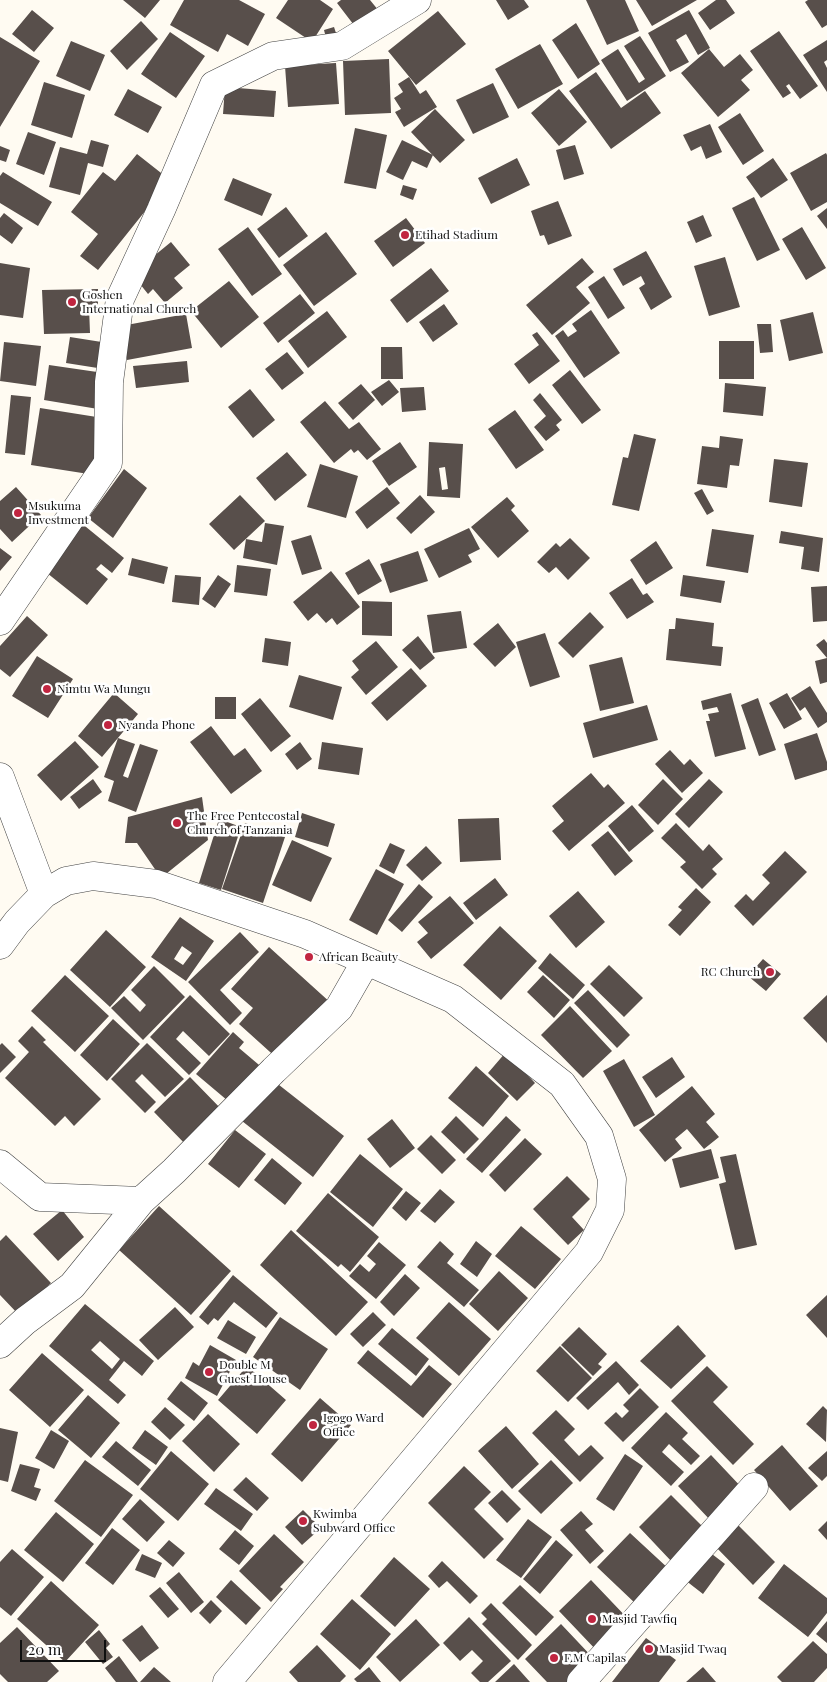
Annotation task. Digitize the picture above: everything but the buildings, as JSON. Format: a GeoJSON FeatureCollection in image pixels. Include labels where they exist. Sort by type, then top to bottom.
{"type":"FeatureCollection","features":[{"type":"Feature","properties":{"kind":"street"},"geometry":{"type":"LineString","coordinates":[[0,621],[108,463],[108,382],[120,299],[214,85],[273,56],[342,46],[418,0]]}},
{"type":"Feature","properties":{"kind":"street"},"geometry":{"type":"LineString","coordinates":[[0,777],[44,894]]}},
{"type":"Feature","properties":{"kind":"street"},"geometry":{"type":"LineString","coordinates":[[0,945],[17,922],[44,894],[66,881],[93,876],[156,884],[305,934],[453,999],[562,1084],[599,1136],[612,1179],[610,1210],[589,1252],[227,1682]]}},
{"type":"Feature","properties":{"kind":"street"},"geometry":{"type":"LineString","coordinates":[[0,1344],[25,1321],[72,1286],[141,1201],[174,1171],[274,1070],[339,1008],[366,961]]}},
{"type":"Feature","properties":{"kind":"street"},"geometry":{"type":"LineString","coordinates":[[0,1164],[40,1197],[141,1201]]}},
{"type":"Feature","properties":{"kind":"street"},"geometry":{"type":"LineString","coordinates":[[581,1682],[754,1487]]}},
{"type":"Feature","properties":{"kind":"place","name":"Etihad Stadium"},"geometry":{"type":"Point","coordinates":[405,235]}},
{"type":"Feature","properties":{"kind":"place","name":"Goshen International Church"},"geometry":{"type":"Point","coordinates":[72,302]}},
{"type":"Feature","properties":{"kind":"place","name":"Msukuma Investment"},"geometry":{"type":"Point","coordinates":[18,513]}},
{"type":"Feature","properties":{"kind":"place","name":"Nimtu Wa Mungu"},"geometry":{"type":"Point","coordinates":[47,689]}},
{"type":"Feature","properties":{"kind":"place","name":"Nyanda Phone"},"geometry":{"type":"Point","coordinates":[108,725]}},
{"type":"Feature","properties":{"kind":"place","name":"The Free Pentecostal Church of Tanzania"},"geometry":{"type":"Point","coordinates":[177,823]}},
{"type":"Feature","properties":{"kind":"place","name":"African Beauty"},"geometry":{"type":"Point","coordinates":[309,957]}},
{"type":"Feature","properties":{"kind":"place","name":"RC Church"},"geometry":{"type":"Point","coordinates":[770,972]}},
{"type":"Feature","properties":{"kind":"place","name":"Double M Guest House"},"geometry":{"type":"Point","coordinates":[209,1372]}},
{"type":"Feature","properties":{"kind":"place","name":"Igogo Ward Office"},"geometry":{"type":"Point","coordinates":[313,1425]}},
{"type":"Feature","properties":{"kind":"place","name":"Kwimba Subward Office"},"geometry":{"type":"Point","coordinates":[303,1521]}},
{"type":"Feature","properties":{"kind":"place","name":"Masjid Tawfiq"},"geometry":{"type":"Point","coordinates":[592,1619]}},
{"type":"Feature","properties":{"kind":"place","name":"Masjid Twaq"},"geometry":{"type":"Point","coordinates":[649,1649]}},
{"type":"Feature","properties":{"kind":"place","name":"F.M Capilas"},"geometry":{"type":"Point","coordinates":[554,1658]}}]}
